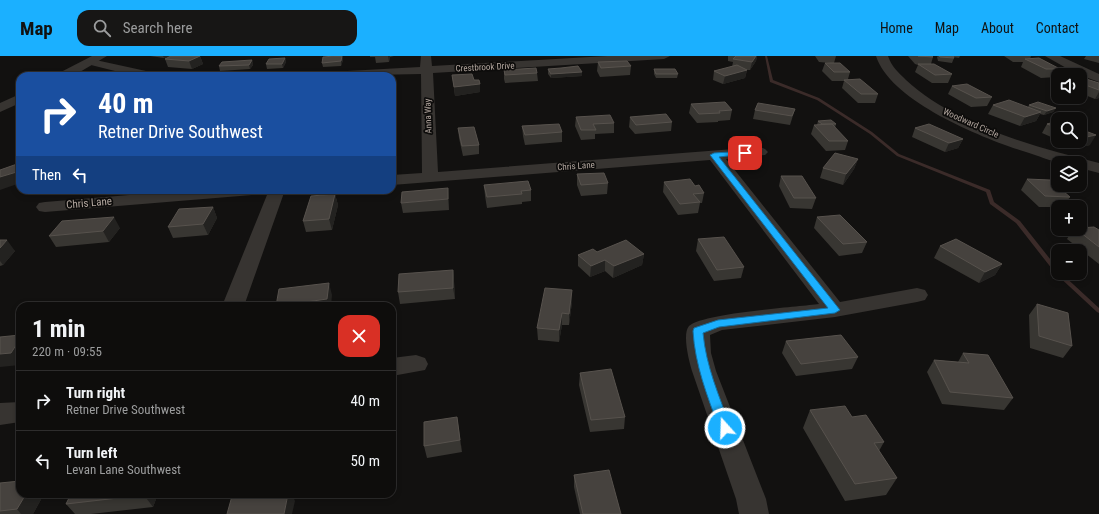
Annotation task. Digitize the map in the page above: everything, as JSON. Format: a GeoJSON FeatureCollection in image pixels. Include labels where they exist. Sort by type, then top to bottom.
{"type":"FeatureCollection","features":[{"type":"Feature","properties":{"kind":"street","name":"Anna Way"},"geometry":{"type":"LineString","coordinates":[[426,56],[430,177]]}},
{"type":"Feature","properties":{"kind":"street","name":"Crestbrook Drive"},"geometry":{"type":"LineString","coordinates":[[394,72],[664,56]]}},
{"type":"Feature","properties":{"kind":"street","name":"Woodward Circle"},"geometry":{"type":"LineString","coordinates":[[882,56],[883,62],[902,83],[921,99],[954,118],[993,134],[1058,156]]}},
{"type":"Feature","properties":{"kind":"street"},"geometry":{"type":"LineString","coordinates":[[1051,56],[1099,78]]}},
{"type":"Feature","properties":{"kind":"street"},"geometry":{"type":"LineString","coordinates":[[71,72],[96,59],[136,72]]}},
{"type":"Feature","properties":{"kind":"street"},"geometry":{"type":"LineString","coordinates":[[0,108],[16,100]]}},
{"type":"Feature","properties":{"kind":"street","name":"Chris Lane"},"geometry":{"type":"LineString","coordinates":[[396,180],[760,152]]}},
{"type":"Feature","properties":{"kind":"street"},"geometry":{"type":"LineString","coordinates":[[714,155],[835,310]]}},
{"type":"Feature","properties":{"kind":"street","name":"Woodward Circle"},"geometry":{"type":"LineString","coordinates":[[1087,165],[1099,168]]}},
{"type":"Feature","properties":{"kind":"street","name":"Chris Lane"},"geometry":{"type":"LineString","coordinates":[[45,207],[203,194]]}},
{"type":"Feature","properties":{"kind":"street"},"geometry":{"type":"LineString","coordinates":[[235,302],[275,194]]}},
{"type":"Feature","properties":{"kind":"street"},"geometry":{"type":"LineString","coordinates":[[754,514],[751,499],[704,370],[699,353],[698,331],[718,323],[835,310],[917,295]]}},
{"type":"Feature","properties":{"kind":"street"},"geometry":{"type":"LineString","coordinates":[[396,366],[416,364]]}},
{"type":"Feature","properties":{"kind":"street"},"geometry":{"type":"LineString","coordinates":[[0,414],[16,412]]}},
{"type":"Feature","properties":{"kind":"building"},"geometry":{"type":"Polygon","coordinates":[[[171,56],[200,56],[189,61],[165,59],[171,56]]]}},
{"type":"Feature","properties":{"kind":"building"},"geometry":{"type":"Polygon","coordinates":[[[342,56],[341,61],[322,63],[323,57],[342,56]]]}},
{"type":"Feature","properties":{"kind":"building"},"geometry":{"type":"Polygon","coordinates":[[[736,56],[756,56],[752,62],[733,59],[736,56]]]}},
{"type":"Feature","properties":{"kind":"building"},"geometry":{"type":"Polygon","coordinates":[[[939,56],[953,56],[954,58],[940,57],[939,56]]]}},
{"type":"Feature","properties":{"kind":"building"},"geometry":{"type":"Polygon","coordinates":[[[285,58],[282,64],[266,64],[269,59],[285,58]]]}},
{"type":"Feature","properties":{"kind":"building"},"geometry":{"type":"Polygon","coordinates":[[[1039,58],[1058,68],[1046,69],[1025,59],[1039,58]]]}},
{"type":"Feature","properties":{"kind":"building"},"geometry":{"type":"Polygon","coordinates":[[[252,60],[249,65],[219,66],[222,62],[252,60]]]}},
{"type":"Feature","properties":{"kind":"building"},"geometry":{"type":"Polygon","coordinates":[[[627,61],[631,66],[601,68],[598,62],[627,61]]]}},
{"type":"Feature","properties":{"kind":"building"},"geometry":{"type":"Polygon","coordinates":[[[825,63],[840,63],[850,72],[834,72],[825,63]]]}},
{"type":"Feature","properties":{"kind":"building"},"geometry":{"type":"Polygon","coordinates":[[[918,64],[934,64],[952,74],[935,75],[918,64]]]}},
{"type":"Feature","properties":{"kind":"building"},"geometry":{"type":"Polygon","coordinates":[[[737,65],[747,70],[725,76],[714,71],[737,65]]]}},
{"type":"Feature","properties":{"kind":"building"},"geometry":{"type":"Polygon","coordinates":[[[578,66],[582,72],[551,74],[548,69],[561,68],[578,66]]]}},
{"type":"Feature","properties":{"kind":"building"},"geometry":{"type":"Polygon","coordinates":[[[536,68],[537,73],[505,75],[504,70],[536,68]]]}},
{"type":"Feature","properties":{"kind":"building"},"geometry":{"type":"Polygon","coordinates":[[[654,69],[675,69],[678,74],[656,74],[654,69]]]}},
{"type":"Feature","properties":{"kind":"building"},"geometry":{"type":"Polygon","coordinates":[[[472,74],[474,80],[479,80],[480,84],[454,87],[452,75],[472,74]]]}},
{"type":"Feature","properties":{"kind":"building"},"geometry":{"type":"Polygon","coordinates":[[[860,79],[878,94],[861,94],[844,80],[860,79]]]}},
{"type":"Feature","properties":{"kind":"building"},"geometry":{"type":"Polygon","coordinates":[[[1087,79],[1099,83],[1099,90],[1087,86],[1087,79]]]}},
{"type":"Feature","properties":{"kind":"building"},"geometry":{"type":"Polygon","coordinates":[[[967,84],[992,97],[976,98],[952,86],[967,84]]]}},
{"type":"Feature","properties":{"kind":"building"},"geometry":{"type":"Polygon","coordinates":[[[1009,100],[1041,112],[1025,117],[993,105],[1009,100]]]}},
{"type":"Feature","properties":{"kind":"building"},"geometry":{"type":"Polygon","coordinates":[[[725,102],[732,110],[719,111],[720,113],[699,114],[691,104],[725,102]]]}},
{"type":"Feature","properties":{"kind":"building"},"geometry":{"type":"Polygon","coordinates":[[[1038,102],[1056,108],[1047,111],[1029,105],[1038,102]]]}},
{"type":"Feature","properties":{"kind":"building"},"geometry":{"type":"Polygon","coordinates":[[[758,103],[795,109],[792,116],[755,110],[758,103]]]}},
{"type":"Feature","properties":{"kind":"building"},"geometry":{"type":"Polygon","coordinates":[[[666,114],[672,122],[636,125],[630,117],[666,114]]]}},
{"type":"Feature","properties":{"kind":"building"},"geometry":{"type":"Polygon","coordinates":[[[610,115],[614,123],[593,124],[596,130],[581,130],[576,117],[610,115]]]}},
{"type":"Feature","properties":{"kind":"building"},"geometry":{"type":"Polygon","coordinates":[[[831,120],[836,124],[822,124],[818,121],[831,120]]]}},
{"type":"Feature","properties":{"kind":"building"},"geometry":{"type":"Polygon","coordinates":[[[559,124],[562,132],[525,135],[522,126],[559,124]]]}},
{"type":"Feature","properties":{"kind":"building"},"geometry":{"type":"Polygon","coordinates":[[[832,124],[848,141],[829,141],[814,125],[832,124]]]}},
{"type":"Feature","properties":{"kind":"building"},"geometry":{"type":"Polygon","coordinates":[[[929,124],[963,139],[949,143],[915,128],[929,124]]]}},
{"type":"Feature","properties":{"kind":"building"},"geometry":{"type":"Polygon","coordinates":[[[474,127],[479,145],[462,146],[458,128],[474,127]]]}},
{"type":"Feature","properties":{"kind":"building"},"geometry":{"type":"Polygon","coordinates":[[[1087,132],[1096,135],[1087,137],[1087,132]]]}},
{"type":"Feature","properties":{"kind":"building"},"geometry":{"type":"Polygon","coordinates":[[[835,153],[858,159],[846,174],[823,168],[835,153]]]}},
{"type":"Feature","properties":{"kind":"building"},"geometry":{"type":"Polygon","coordinates":[[[16,164],[16,172],[0,177],[0,170],[16,164]]]}},
{"type":"Feature","properties":{"kind":"building"},"geometry":{"type":"Polygon","coordinates":[[[604,173],[608,183],[581,185],[577,174],[604,173]]]}},
{"type":"Feature","properties":{"kind":"building"},"geometry":{"type":"Polygon","coordinates":[[[781,176],[802,176],[816,198],[794,198],[781,176]]]}},
{"type":"Feature","properties":{"kind":"building"},"geometry":{"type":"Polygon","coordinates":[[[690,179],[695,186],[699,185],[704,193],[693,194],[700,202],[680,204],[664,182],[690,179]]]}},
{"type":"Feature","properties":{"kind":"building"},"geometry":{"type":"Polygon","coordinates":[[[1027,179],[1050,180],[1051,192],[1064,192],[1070,197],[1045,196],[1027,179]]]}},
{"type":"Feature","properties":{"kind":"building"},"geometry":{"type":"Polygon","coordinates":[[[528,181],[531,190],[521,191],[522,194],[487,197],[484,185],[528,181]]]}},
{"type":"Feature","properties":{"kind":"building"},"geometry":{"type":"Polygon","coordinates":[[[448,188],[448,199],[401,203],[402,192],[448,188]]]}},
{"type":"Feature","properties":{"kind":"building"},"geometry":{"type":"Polygon","coordinates":[[[335,194],[329,219],[303,221],[311,196],[335,194]]]}},
{"type":"Feature","properties":{"kind":"building"},"geometry":{"type":"Polygon","coordinates":[[[213,207],[203,224],[168,227],[179,209],[213,207]]]}},
{"type":"Feature","properties":{"kind":"building"},"geometry":{"type":"Polygon","coordinates":[[[840,215],[867,242],[843,244],[817,217],[840,215]]]}},
{"type":"Feature","properties":{"kind":"building"},"geometry":{"type":"Polygon","coordinates":[[[114,217],[103,231],[49,236],[62,221],[114,217]]]}},
{"type":"Feature","properties":{"kind":"building"},"geometry":{"type":"Polygon","coordinates":[[[1094,227],[1099,230],[1099,247],[1085,236],[1087,236],[1087,228],[1094,227]]]}},
{"type":"Feature","properties":{"kind":"building"},"geometry":{"type":"Polygon","coordinates":[[[724,237],[744,267],[717,270],[698,239],[724,237]]]}},
{"type":"Feature","properties":{"kind":"building"},"geometry":{"type":"Polygon","coordinates":[[[956,239],[1002,264],[985,272],[940,246],[956,239]]]}},
{"type":"Feature","properties":{"kind":"building"},"geometry":{"type":"Polygon","coordinates":[[[0,240],[7,240],[0,248],[0,240]]]}},
{"type":"Feature","properties":{"kind":"building"},"geometry":{"type":"Polygon","coordinates":[[[626,240],[644,254],[614,266],[605,260],[591,266],[578,255],[593,249],[597,252],[626,240]]]}},
{"type":"Feature","properties":{"kind":"building"},"geometry":{"type":"Polygon","coordinates":[[[453,270],[453,288],[398,292],[399,274],[453,270]]]}},
{"type":"Feature","properties":{"kind":"building"},"geometry":{"type":"Polygon","coordinates":[[[329,283],[327,299],[306,302],[277,302],[279,289],[329,283]]]}},
{"type":"Feature","properties":{"kind":"building"},"geometry":{"type":"Polygon","coordinates":[[[545,288],[572,290],[569,314],[562,313],[559,330],[537,328],[545,288]]]}},
{"type":"Feature","properties":{"kind":"building"},"geometry":{"type":"Polygon","coordinates":[[[1037,304],[1068,313],[1072,346],[1039,336],[1037,304]]]}},
{"type":"Feature","properties":{"kind":"building"},"geometry":{"type":"Polygon","coordinates":[[[16,335],[16,345],[11,353],[0,354],[0,337],[16,335]]]}},
{"type":"Feature","properties":{"kind":"building"},"geometry":{"type":"Polygon","coordinates":[[[841,335],[858,357],[801,364],[786,341],[841,335]]]}},
{"type":"Feature","properties":{"kind":"building"},"geometry":{"type":"Polygon","coordinates":[[[963,353],[988,355],[1013,398],[950,392],[934,360],[969,363],[963,353]]]}},
{"type":"Feature","properties":{"kind":"building"},"geometry":{"type":"Polygon","coordinates":[[[611,369],[625,417],[591,420],[580,373],[611,369]]]}},
{"type":"Feature","properties":{"kind":"building"},"geometry":{"type":"Polygon","coordinates":[[[845,406],[852,417],[866,415],[884,442],[874,443],[897,478],[855,484],[810,410],[845,406]]]}},
{"type":"Feature","properties":{"kind":"building"},"geometry":{"type":"Polygon","coordinates":[[[457,417],[460,440],[424,446],[424,422],[457,417]]]}},
{"type":"Feature","properties":{"kind":"building"},"geometry":{"type":"Polygon","coordinates":[[[609,470],[621,514],[583,514],[574,475],[609,470]]]}},
{"type":"Feature","properties":{"kind":"building"},"geometry":{"type":"Polygon","coordinates":[[[16,481],[16,498],[24,498],[17,509],[0,511],[0,483],[16,481]]]}},
{"type":"Feature","properties":{"kind":"building"},"geometry":{"type":"Polygon","coordinates":[[[69,498],[118,498],[66,504],[69,498]]]}},
{"type":"Feature","properties":{"kind":"building"},"geometry":{"type":"Polygon","coordinates":[[[231,498],[287,498],[284,514],[227,514],[231,498]]]}},
{"type":"Feature","properties":{"kind":"waterway"},"geometry":{"type":"LineString","coordinates":[[766,56],[771,81],[818,99],[871,133],[898,155],[988,191],[992,203],[1018,222],[1058,273],[1099,311]]}},
{"type":"Feature","properties":{"kind":"route"},"geometry":{"type":"LineString","coordinates":[[725,428],[699,353],[698,331],[718,323],[835,310],[714,155],[745,153]]}}]}
